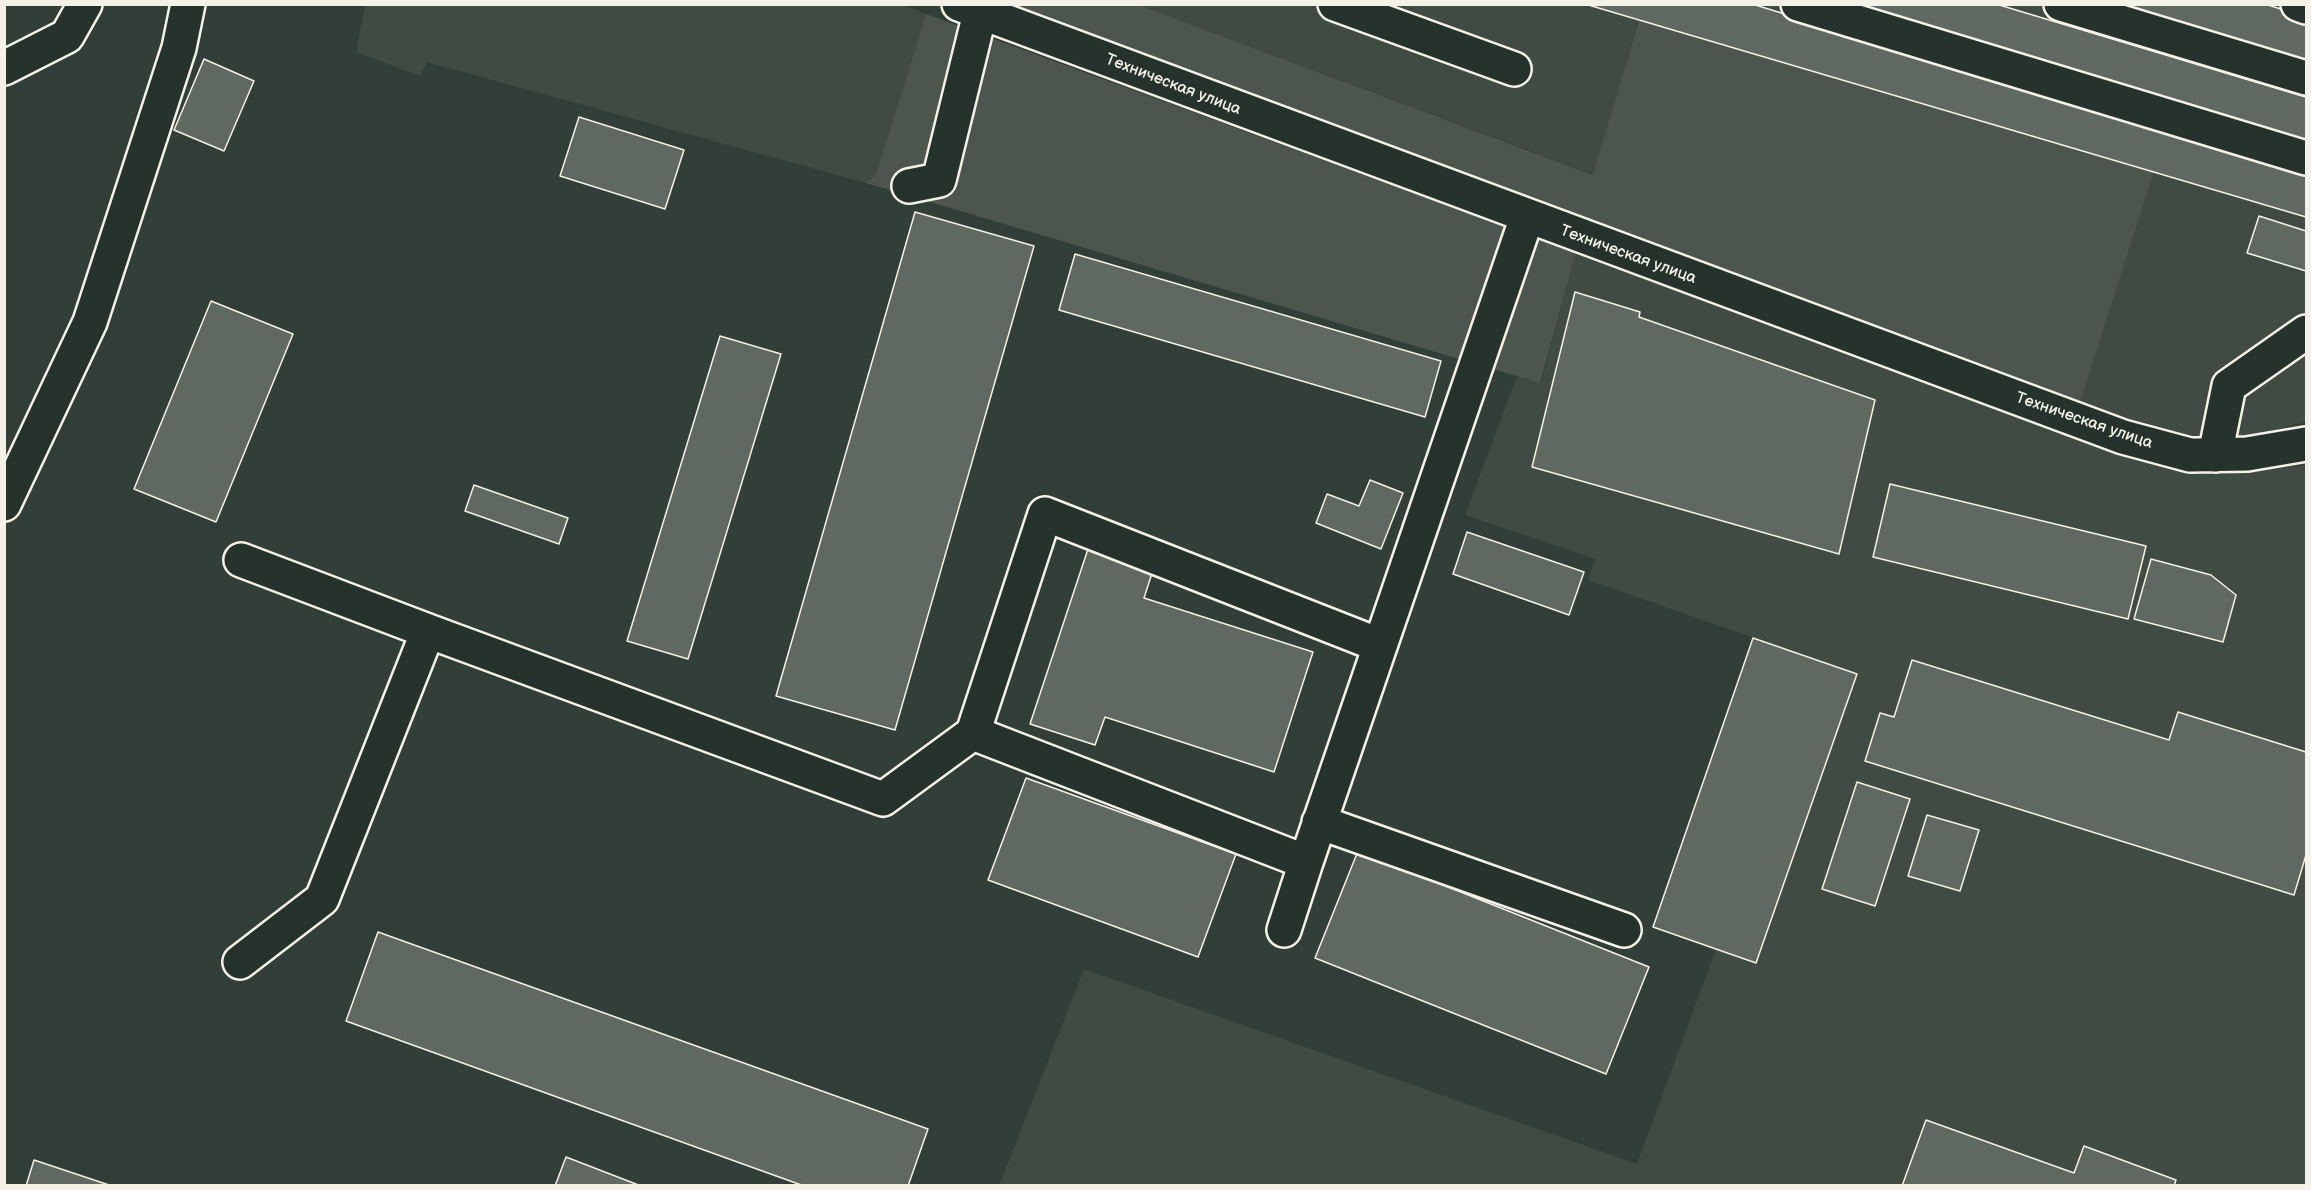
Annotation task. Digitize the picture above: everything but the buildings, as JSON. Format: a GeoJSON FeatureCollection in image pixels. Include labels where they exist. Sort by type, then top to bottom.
{"type":"FeatureCollection","features":[{"type":"Feature","properties":{"kind":"street"},"geometry":{"type":"LineString","coordinates":[[4,68],[67,36],[85,4]]}},
{"type":"Feature","properties":{"kind":"street"},"geometry":{"type":"LineString","coordinates":[[4,504],[90,322],[179,48],[188,4]]}},
{"type":"Feature","properties":{"kind":"street"},"geometry":{"type":"LineString","coordinates":[[1335,4],[1514,69]]}},
{"type":"Feature","properties":{"kind":"street"},"geometry":{"type":"LineString","coordinates":[[1798,4],[2307,158]]}},
{"type":"Feature","properties":{"kind":"street"},"geometry":{"type":"LineString","coordinates":[[2061,4],[2307,78]]}},
{"type":"Feature","properties":{"kind":"street"},"geometry":{"type":"LineString","coordinates":[[2298,4],[2307,7]]}},
{"type":"Feature","properties":{"kind":"street"},"geometry":{"type":"LineString","coordinates":[[909,186],[939,180],[969,9]]}},
{"type":"Feature","properties":{"kind":"street","name":"Техническая улица"},"geometry":{"type":"LineString","coordinates":[[969,9],[1527,218],[2123,437],[2190,455],[2247,454],[2307,444]]}},
{"type":"Feature","properties":{"kind":"street"},"geometry":{"type":"LineString","coordinates":[[1284,930],[1379,645],[1527,218]]}},
{"type":"Feature","properties":{"kind":"street"},"geometry":{"type":"LineString","coordinates":[[2215,455],[2229,386],[2307,332]]}},
{"type":"Feature","properties":{"kind":"street"},"geometry":{"type":"LineString","coordinates":[[241,560],[883,799],[973,733],[1045,514],[1379,645]]}},
{"type":"Feature","properties":{"kind":"street"},"geometry":{"type":"LineString","coordinates":[[240,962],[322,899],[428,631]]}},
{"type":"Feature","properties":{"kind":"street"},"geometry":{"type":"LineString","coordinates":[[973,733],[1306,862]]}},
{"type":"Feature","properties":{"kind":"street"},"geometry":{"type":"LineString","coordinates":[[1319,822],[1624,930]]}},
{"type":"Feature","properties":{"kind":"shaded area"},"geometry":{"type":"Polygon","coordinates":[[[901,4],[926,14],[876,174],[866,183],[427,62],[420,76],[356,52],[365,5],[901,4]]]}},
{"type":"Feature","properties":{"kind":"shaded area"},"geometry":{"type":"Polygon","coordinates":[[[1006,5],[1139,5],[1593,175],[1639,20],[2154,172],[2080,403],[1006,5]]]}},
{"type":"Feature","properties":{"kind":"shaded area"},"geometry":{"type":"Polygon","coordinates":[[[1139,5],[2306,5],[2306,422],[2243,437],[2197,438],[2129,422],[2080,403],[2154,172],[1638,21],[1594,175],[1139,5]]]}},
{"type":"Feature","properties":{"kind":"shaded area"},"geometry":{"type":"Polygon","coordinates":[[[926,14],[1576,253],[1540,383],[866,183],[876,174],[926,14]]]}},
{"type":"Feature","properties":{"kind":"shaded area"},"geometry":{"type":"Polygon","coordinates":[[[1576,253],[2121,452],[2189,474],[2240,473],[2306,465],[2306,1185],[999,1186],[1084,969],[1637,1164],[1716,949],[1756,963],[1857,674],[1588,580],[1595,559],[1465,515],[1517,376],[1541,383],[1576,253]]]}}]}
